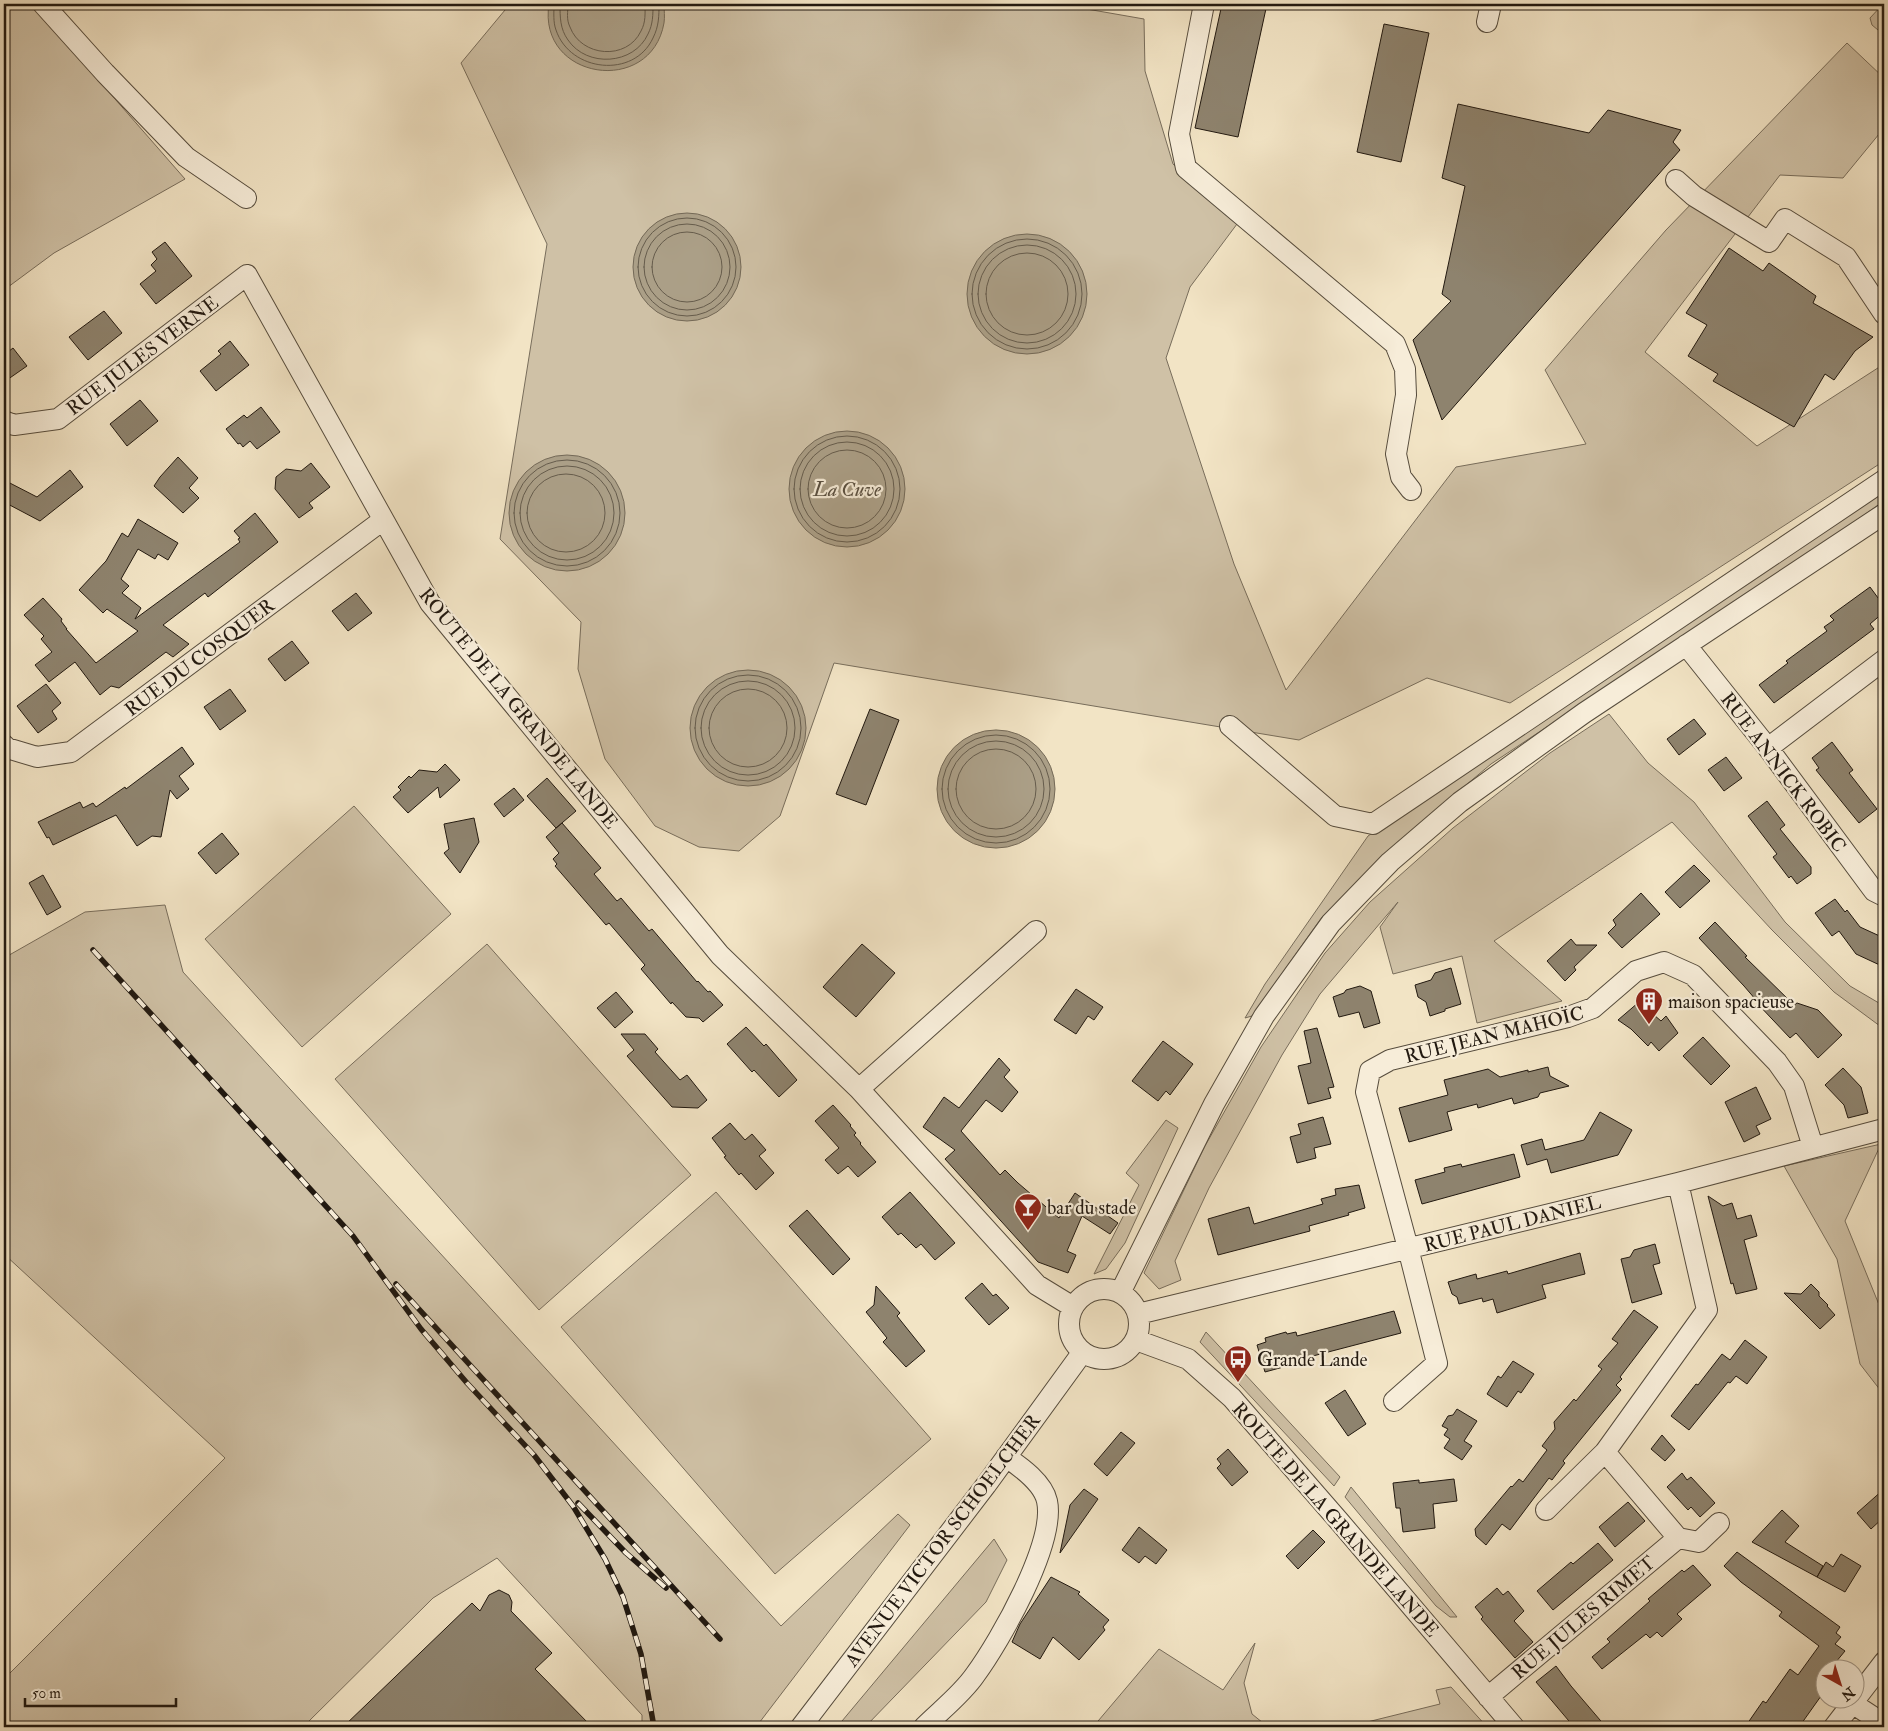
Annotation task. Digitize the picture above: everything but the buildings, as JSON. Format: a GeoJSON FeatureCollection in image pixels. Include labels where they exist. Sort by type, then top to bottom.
{"type":"FeatureCollection","features":[{"type":"Feature","properties":{"kind":"street"},"geometry":{"type":"LineString","coordinates":[[43,4],[105,73],[186,157],[246,198]]}},
{"type":"Feature","properties":{"kind":"street"},"geometry":{"type":"LineString","coordinates":[[1204,4],[1180,134],[1186,168],[1395,344],[1405,369],[1406,396],[1396,454],[1400,477],[1411,490]]}},
{"type":"Feature","properties":{"kind":"street"},"geometry":{"type":"LineString","coordinates":[[1676,180],[1694,196],[1769,242],[1785,219],[1846,257],[1884,314]]}},
{"type":"Feature","properties":{"kind":"street","name":"RUE JULES VERNE"},"geometry":{"type":"LineString","coordinates":[[4,421],[14,425],[58,419],[247,275]]}},
{"type":"Feature","properties":{"kind":"street","name":"ROUTE DE LA GRANDE LANDE"},"geometry":{"type":"LineString","coordinates":[[247,275],[430,602],[720,955],[860,1089],[1037,1285],[1073,1307]]}},
{"type":"Feature","properties":{"kind":"street"},"geometry":{"type":"LineString","coordinates":[[1230,726],[1335,816],[1373,824],[1884,480]]}},
{"type":"Feature","properties":{"kind":"street"},"geometry":{"type":"LineString","coordinates":[[1120,1293],[1218,1096],[1264,1016],[1332,922],[1390,862],[1460,802],[1584,713],[1884,514]]}},
{"type":"Feature","properties":{"kind":"street","name":"RUE DU COSQUER"},"geometry":{"type":"LineString","coordinates":[[4,745],[7,748],[37,757],[71,752],[383,520]]}},
{"type":"Feature","properties":{"kind":"street","name":"RUE ANNICK ROBIC"},"geometry":{"type":"LineString","coordinates":[[1686,645],[1768,748],[1874,891],[1884,896]]}},
{"type":"Feature","properties":{"kind":"street"},"geometry":{"type":"LineString","coordinates":[[1768,748],[1884,660]]}},
{"type":"Feature","properties":{"kind":"street"},"geometry":{"type":"LineString","coordinates":[[860,1089],[1036,931]]}},
{"type":"Feature","properties":{"kind":"street","name":"RUE JEAN MAHOÏC"},"geometry":{"type":"LineString","coordinates":[[1408,1248],[1366,1092],[1370,1071],[1390,1060],[1568,1017],[1593,1008],[1636,971],[1664,962],[1693,975],[1777,1062],[1794,1086],[1813,1147]]}},
{"type":"Feature","properties":{"kind":"street","name":"RUE PAUL DANIEL"},"geometry":{"type":"LineString","coordinates":[[1138,1314],[1678,1183],[1884,1129]]}},
{"type":"Feature","properties":{"kind":"street"},"geometry":{"type":"LineString","coordinates":[[1546,1510],[1605,1452],[1707,1310],[1678,1183]]}},
{"type":"Feature","properties":{"kind":"street"},"geometry":{"type":"LineString","coordinates":[[1394,1401],[1437,1364],[1408,1248]]}},
{"type":"Feature","properties":{"kind":"street"},"geometry":{"type":"LineString","coordinates":[[1107,1289],[1120,1293],[1132,1302],[1138,1314],[1140,1327],[1136,1340],[1127,1352],[1112,1359],[1096,1359],[1082,1352],[1072,1340],[1068,1323],[1073,1307],[1082,1297],[1094,1291],[1107,1289]]}},
{"type":"Feature","properties":{"kind":"street","name":"ROUTE DE LA GRANDE LANDE"},"geometry":{"type":"LineString","coordinates":[[1136,1340],[1188,1359],[1232,1398],[1514,1727]]}},
{"type":"Feature","properties":{"kind":"street","name":"AVENUE VICTOR SCHOELCHER"},"geometry":{"type":"LineString","coordinates":[[801,1727],[1006,1457],[1082,1352]]}},
{"type":"Feature","properties":{"kind":"street"},"geometry":{"type":"LineString","coordinates":[[1605,1452],[1678,1538],[1699,1542],[1720,1523]]}},
{"type":"Feature","properties":{"kind":"street"},"geometry":{"type":"LineString","coordinates":[[924,1727],[975,1676],[1010,1620],[1040,1553],[1048,1512],[1047,1500],[1041,1488],[1006,1457]]}},
{"type":"Feature","properties":{"kind":"street","name":"RUE JULES RIMET"},"geometry":{"type":"LineString","coordinates":[[1488,1697],[1678,1538]]}},
{"type":"Feature","properties":{"kind":"street"},"geometry":{"type":"LineString","coordinates":[[1866,1685],[1884,1662]]}},
{"type":"Feature","properties":{"kind":"street"},"geometry":{"type":"LineString","coordinates":[[1834,1727],[1848,1708]]}},
{"type":"Feature","properties":{"kind":"street"},"geometry":{"type":"LineString","coordinates":[[1860,1708],[1884,1724]]}},
{"type":"Feature","properties":{"kind":"shaded area"},"geometry":{"type":"Polygon","coordinates":[[[4,4],[32,4],[185,179],[54,253],[4,290],[4,4]]]}},
{"type":"Feature","properties":{"kind":"shaded area"},"geometry":{"type":"Polygon","coordinates":[[[510,4],[1058,4],[1144,19],[1145,71],[1173,164],[1237,224],[1190,287],[1166,358],[1234,564],[1286,690],[1456,467],[1586,444],[1545,370],[1666,230],[1847,43],[1884,78],[1884,128],[1843,178],[1780,175],[1645,352],[1757,446],[1884,364],[1884,461],[1510,703],[1427,678],[1299,740],[834,663],[780,816],[739,851],[699,847],[655,826],[605,759],[578,669],[581,622],[500,539],[547,244],[461,63],[510,4]]]}},
{"type":"Feature","properties":{"kind":"shaded area"},"geometry":{"type":"Polygon","coordinates":[[[1883,4],[1884,35],[1872,25],[1870,18],[1883,4]]]}},
{"type":"Feature","properties":{"kind":"shaded area"},"geometry":{"type":"Polygon","coordinates":[[[1884,492],[1884,501],[1840,532],[1491,764],[1396,844],[1322,917],[1252,1016],[1245,1018],[1265,984],[1368,836],[1884,492]]]}},
{"type":"Feature","properties":{"kind":"shaded area"},"geometry":{"type":"Polygon","coordinates":[[[1609,714],[1648,763],[1694,802],[1785,922],[1850,986],[1884,1006],[1884,1029],[1834,992],[1772,930],[1672,822],[1494,941],[1562,1001],[1477,1023],[1462,956],[1393,974],[1380,927],[1398,902],[1320,994],[1282,1055],[1209,1188],[1175,1261],[1181,1280],[1159,1289],[1144,1273],[1205,1146],[1261,1047],[1325,953],[1370,902],[1453,828],[1550,753],[1609,714]]]}},
{"type":"Feature","properties":{"kind":"shaded area"},"geometry":{"type":"Polygon","coordinates":[[[354,806],[451,914],[302,1047],[205,939],[354,806]]]}},
{"type":"Feature","properties":{"kind":"shaded area"},"geometry":{"type":"Polygon","coordinates":[[[165,905],[183,972],[781,1626],[898,1514],[910,1525],[756,1727],[642,1727],[642,1715],[497,1558],[433,1598],[303,1727],[4,1727],[4,1679],[225,1458],[4,1254],[4,958],[85,912],[165,905]]]}},
{"type":"Feature","properties":{"kind":"shaded area"},"geometry":{"type":"Polygon","coordinates":[[[487,944],[691,1175],[539,1310],[335,1079],[487,944]]]}},
{"type":"Feature","properties":{"kind":"shaded area"},"geometry":{"type":"Polygon","coordinates":[[[1166,1120],[1178,1128],[1125,1243],[1106,1269],[1094,1274],[1139,1185],[1126,1173],[1166,1120]]]}},
{"type":"Feature","properties":{"kind":"shaded area"},"geometry":{"type":"Polygon","coordinates":[[[1881,1144],[1845,1221],[1884,1317],[1884,1395],[1860,1364],[1837,1259],[1784,1166],[1881,1144]]]}},
{"type":"Feature","properties":{"kind":"shaded area"},"geometry":{"type":"Polygon","coordinates":[[[716,1192],[931,1439],[775,1574],[561,1327],[716,1192]]]}},
{"type":"Feature","properties":{"kind":"shaded area"},"geometry":{"type":"Polygon","coordinates":[[[1206,1332],[1340,1477],[1334,1486],[1200,1342],[1206,1332]]]}},
{"type":"Feature","properties":{"kind":"shaded area"},"geometry":{"type":"Polygon","coordinates":[[[1351,1487],[1457,1617],[1450,1617],[1436,1606],[1345,1497],[1351,1487]]]}},
{"type":"Feature","properties":{"kind":"shaded area"},"geometry":{"type":"Polygon","coordinates":[[[994,1539],[1007,1560],[986,1602],[865,1727],[837,1727],[994,1539]]]}},
{"type":"Feature","properties":{"kind":"shaded area"},"geometry":{"type":"Polygon","coordinates":[[[1255,1643],[1244,1683],[1252,1714],[1268,1727],[1093,1727],[1159,1649],[1223,1690],[1255,1643]]]}},
{"type":"Feature","properties":{"kind":"shaded area"},"geometry":{"type":"Polygon","coordinates":[[[1451,1687],[1487,1727],[1347,1727],[1440,1704],[1436,1690],[1451,1687]]]}},
{"type":"Feature","properties":{"kind":"water"},"geometry":{"type":"Polygon","coordinates":[[[549,4],[664,4],[664,23],[655,47],[639,62],[619,70],[597,70],[577,63],[560,49],[550,30],[549,4]]]}},
{"type":"Feature","properties":{"kind":"water"},"geometry":{"type":"Polygon","coordinates":[[[687,213],[708,217],[725,229],[737,246],[741,267],[737,288],[725,305],[708,317],[687,321],[666,317],[649,305],[637,288],[633,267],[637,246],[649,229],[666,217],[687,213]]]}},
{"type":"Feature","properties":{"kind":"water"},"geometry":{"type":"Polygon","coordinates":[[[1027,234],[1039,235],[1050,239],[1060,244],[1069,252],[1077,261],[1082,271],[1086,282],[1086,306],[1082,317],[1077,327],[1069,336],[1060,344],[1050,349],[1039,353],[1027,354],[1015,353],[1004,349],[994,344],[985,336],[977,327],[972,317],[968,306],[967,294],[968,282],[972,271],[977,261],[985,252],[994,244],[1004,239],[1015,235],[1027,234]]]}},
{"type":"Feature","properties":{"kind":"water","name":"La Cuve"},"geometry":{"type":"Polygon","coordinates":[[[847,431],[869,435],[888,448],[901,467],[905,489],[901,511],[888,530],[869,543],[847,547],[825,543],[806,530],[793,511],[789,489],[793,467],[806,448],[825,435],[847,431]]]}},
{"type":"Feature","properties":{"kind":"water"},"geometry":{"type":"Polygon","coordinates":[[[567,455],[589,459],[608,472],[621,491],[625,513],[621,535],[608,554],[589,567],[567,571],[545,567],[526,554],[513,535],[509,513],[513,491],[526,472],[545,459],[567,455]]]}},
{"type":"Feature","properties":{"kind":"water"},"geometry":{"type":"Polygon","coordinates":[[[748,670],[770,674],[789,687],[802,706],[806,728],[802,750],[789,769],[770,782],[748,786],[726,782],[707,769],[694,750],[690,728],[694,706],[707,687],[726,674],[748,670]]]}},
{"type":"Feature","properties":{"kind":"water"},"geometry":{"type":"Polygon","coordinates":[[[996,730],[1019,735],[1038,747],[1050,766],[1055,789],[1050,812],[1038,831],[1019,843],[996,848],[973,843],[954,831],[942,812],[937,789],[942,766],[954,747],[973,735],[996,730]]]}},
{"type":"Feature","properties":{"kind":"railway"},"geometry":{"type":"LineString","coordinates":[[93,950],[353,1236],[421,1329],[467,1383],[534,1455],[573,1506],[605,1559],[623,1597],[641,1654],[654,1727]]}},
{"type":"Feature","properties":{"kind":"railway"},"geometry":{"type":"LineString","coordinates":[[396,1284],[720,1639]]}},
{"type":"Feature","properties":{"kind":"railway"},"geometry":{"type":"LineString","coordinates":[[578,1503],[626,1553],[666,1588]]}},
{"type":"Feature","properties":{"kind":"place","name":"maison spacieuse"},"geometry":{"type":"Point","coordinates":[1649,1025]}},
{"type":"Feature","properties":{"kind":"place","name":"bar du stade"},"geometry":{"type":"Point","coordinates":[1028,1231]}},
{"type":"Feature","properties":{"kind":"place","name":"Grande Lande"},"geometry":{"type":"Point","coordinates":[1238,1383]}}]}
